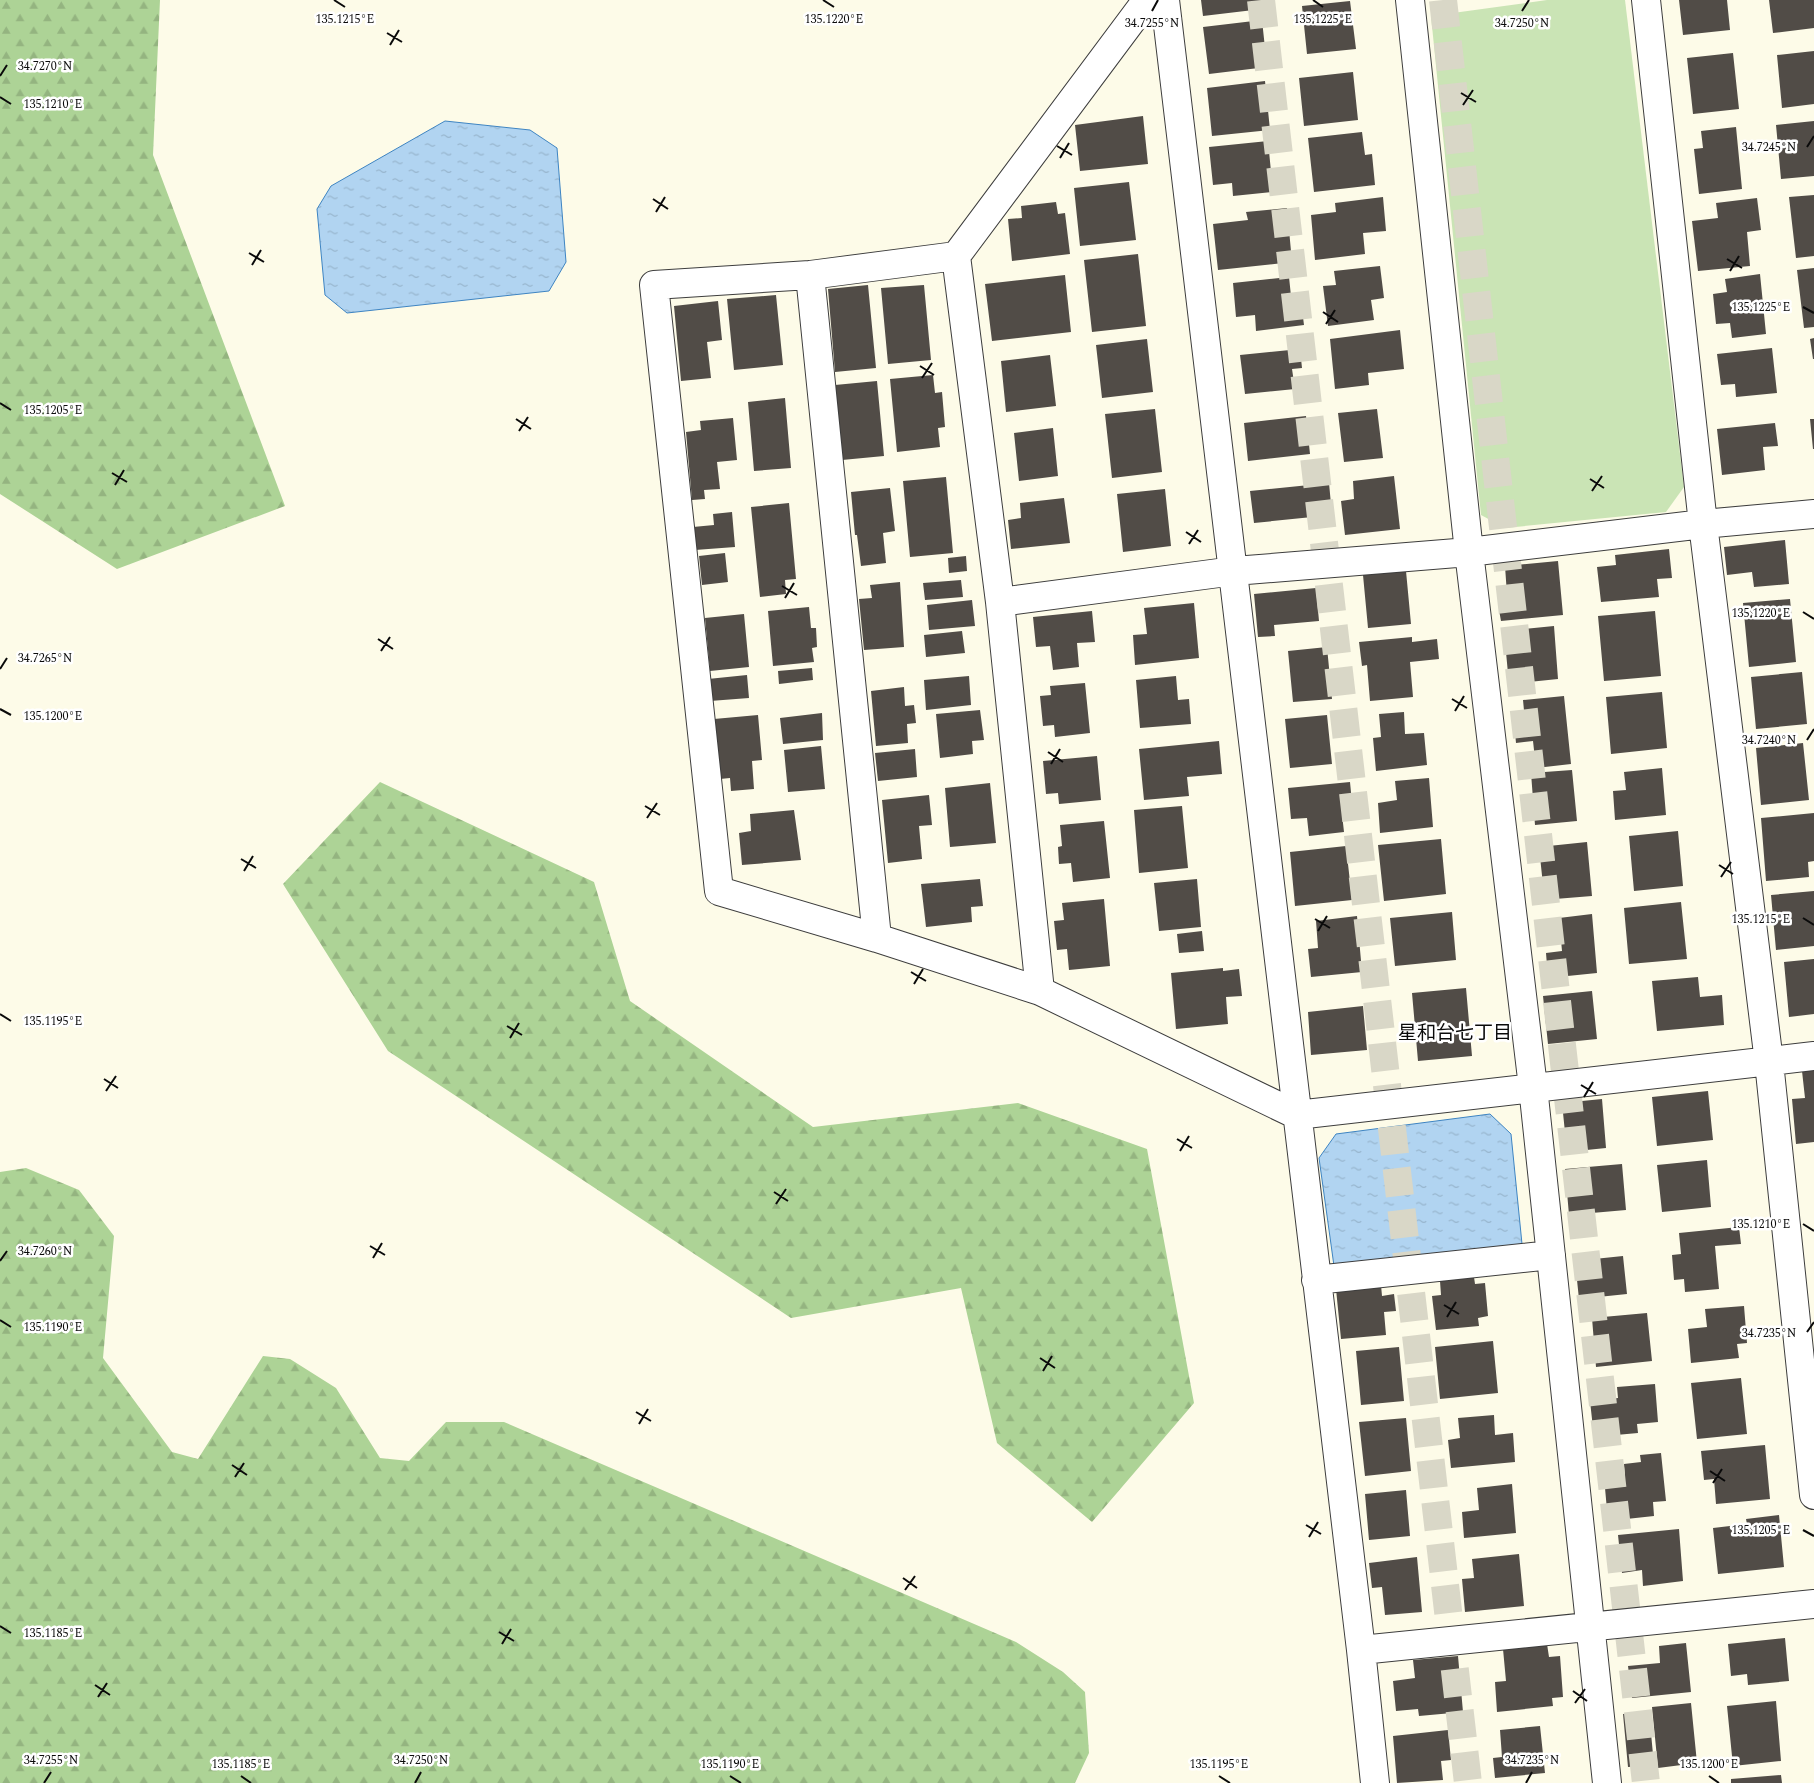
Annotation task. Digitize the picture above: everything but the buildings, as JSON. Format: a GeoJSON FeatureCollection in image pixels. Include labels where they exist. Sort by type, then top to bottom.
{"type":"FeatureCollection","features":[{"type":"Feature","properties":{"kind":"street"},"geometry":{"type":"LineString","coordinates":[[1040,991],[1000,602],[956,256],[1147,0]]}},
{"type":"Feature","properties":{"kind":"street"},"geometry":{"type":"LineString","coordinates":[[1166,0],[1316,1280],[1362,1650],[1375,1783]]}},
{"type":"Feature","properties":{"kind":"street"},"geometry":{"type":"LineString","coordinates":[[1410,0],[1469,552],[1533,1087],[1607,1783]]}},
{"type":"Feature","properties":{"kind":"street"},"geometry":{"type":"LineString","coordinates":[[1646,0],[1703,524],[1770,1062],[1814,1495]]}},
{"type":"Feature","properties":{"kind":"street"},"geometry":{"type":"LineString","coordinates":[[956,256],[810,275],[654,285],[720,891],[877,938],[1040,991],[1297,1115],[1814,1056]]}},
{"type":"Feature","properties":{"kind":"street"},"geometry":{"type":"LineString","coordinates":[[810,275],[877,938]]}},
{"type":"Feature","properties":{"kind":"street"},"geometry":{"type":"LineString","coordinates":[[1000,602],[1234,571],[1469,552],[1703,524],[1814,514]]}},
{"type":"Feature","properties":{"kind":"street"},"geometry":{"type":"LineString","coordinates":[[1316,1280],[1550,1255]]}},
{"type":"Feature","properties":{"kind":"street"},"geometry":{"type":"LineString","coordinates":[[1362,1650],[1814,1604]]}},
{"type":"Feature","properties":{"kind":"green space"},"geometry":{"type":"Polygon","coordinates":[[[0,0],[160,0],[153,155],[285,506],[117,569],[0,494],[0,0]]]}},
{"type":"Feature","properties":{"kind":"green space"},"geometry":{"type":"Polygon","coordinates":[[[1547,0],[1625,0],[1684,487],[1666,512],[1505,528],[1481,515],[1431,16],[1547,0]]]}},
{"type":"Feature","properties":{"kind":"green space"},"geometry":{"type":"Polygon","coordinates":[[[380,782],[594,882],[630,1001],[813,1127],[1018,1103],[1147,1149],[1194,1403],[1092,1522],[997,1443],[961,1288],[791,1318],[388,1051],[283,884],[380,782]]]}},
{"type":"Feature","properties":{"kind":"green space"},"geometry":{"type":"Polygon","coordinates":[[[26,1168],[79,1190],[114,1236],[103,1358],[172,1452],[198,1459],[263,1356],[290,1359],[336,1388],[380,1458],[409,1461],[446,1422],[504,1422],[1016,1642],[1063,1672],[1085,1692],[1089,1753],[1075,1783],[0,1783],[0,1172],[26,1168]]]}},
{"type":"Feature","properties":{"kind":"water"},"geometry":{"type":"Polygon","coordinates":[[[445,121],[530,130],[557,148],[566,262],[549,291],[347,313],[325,295],[317,209],[331,186],[445,121]]]}},
{"type":"Feature","properties":{"kind":"water"},"geometry":{"type":"Polygon","coordinates":[[[1490,1114],[1511,1134],[1522,1244],[1334,1266],[1319,1158],[1336,1134],[1490,1114]]]}},
{"type":"Feature","properties":{"kind":"tunnel"},"geometry":{"type":"LineString","coordinates":[[1261,0],[1468,1783]]}},
{"type":"Feature","properties":{"kind":"tunnel"},"geometry":{"type":"LineString","coordinates":[[1443,0],[1646,1783]]}},
{"type":"Feature","properties":{"kind":"district","name":"星和台七丁目"},"geometry":{"type":"Point","coordinates":[1455,1032]}}]}
